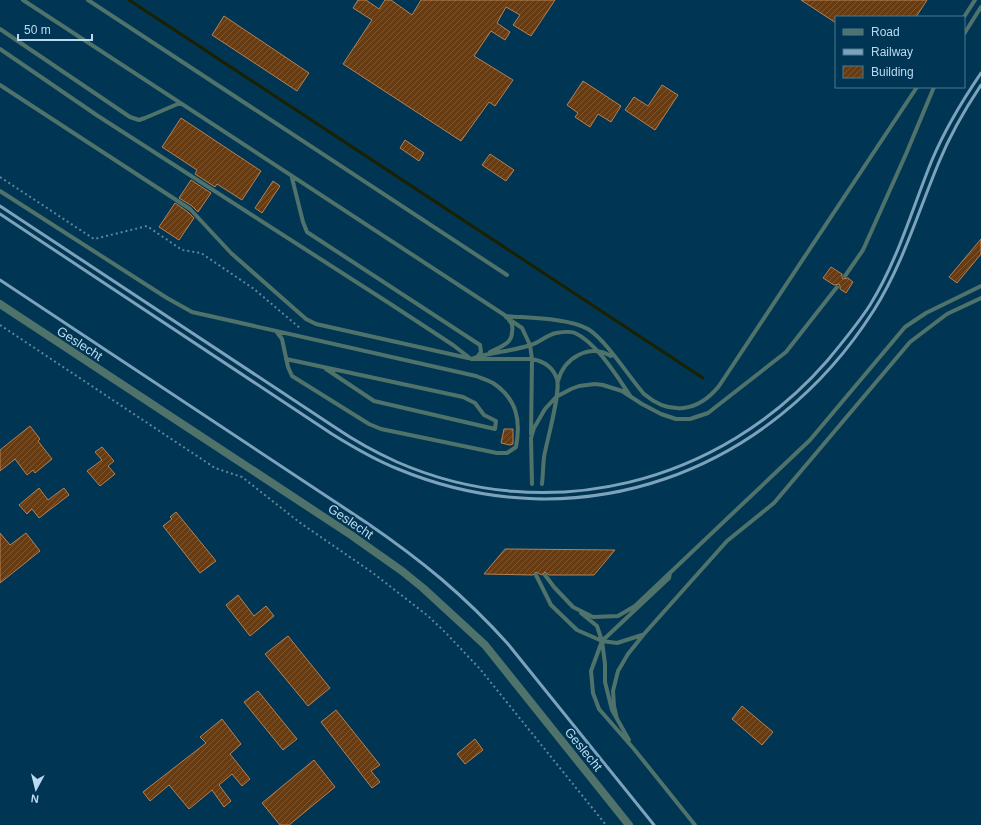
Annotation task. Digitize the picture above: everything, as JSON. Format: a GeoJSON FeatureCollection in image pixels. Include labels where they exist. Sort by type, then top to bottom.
{"type":"FeatureCollection","features":[{"type":"Feature","properties":{"kind":"street","name":"Geslecht"},"geometry":{"type":"LineString","coordinates":[[0,304],[351,535],[402,571],[423,588],[485,645],[629,825]]}},
{"type":"Feature","properties":{"kind":"lane"},"geometry":{"type":"LineString","coordinates":[[23,0],[292,178],[506,316],[522,328],[530,345],[532,359],[532,484]]}},
{"type":"Feature","properties":{"kind":"lane"},"geometry":{"type":"LineString","coordinates":[[88,0],[507,275]]}},
{"type":"Feature","properties":{"kind":"lane"},"geometry":{"type":"LineString","coordinates":[[965,16],[975,0]]}},
{"type":"Feature","properties":{"kind":"lane"},"geometry":{"type":"LineString","coordinates":[[965,32],[981,7]]}},
{"type":"Feature","properties":{"kind":"lane"},"geometry":{"type":"LineString","coordinates":[[0,29],[130,117],[139,120],[180,104]]}},
{"type":"Feature","properties":{"kind":"lane"},"geometry":{"type":"LineString","coordinates":[[0,49],[98,116],[392,305],[453,345],[471,359]]}},
{"type":"Feature","properties":{"kind":"lane"},"geometry":{"type":"LineString","coordinates":[[0,85],[190,209],[231,253],[306,319],[316,324],[471,359],[532,359],[541,361],[553,371],[558,384]]}},
{"type":"Feature","properties":{"kind":"lane"},"geometry":{"type":"LineString","coordinates":[[506,316],[559,321],[580,326],[594,334],[644,394],[652,401],[670,408],[681,409],[698,404],[712,395],[723,380],[916,88]]}},
{"type":"Feature","properties":{"kind":"lane"},"geometry":{"type":"LineString","coordinates":[[845,276],[863,250],[934,88]]}},
{"type":"Feature","properties":{"kind":"lane"},"geometry":{"type":"LineString","coordinates":[[292,178],[307,232],[480,345],[481,352],[478,356]]}},
{"type":"Feature","properties":{"kind":"lane"},"geometry":{"type":"LineString","coordinates":[[0,191],[167,298],[192,312],[476,376],[492,382],[506,394],[516,412],[519,430],[516,447],[508,452],[497,453],[381,429],[369,424],[292,376],[286,359],[282,339],[276,331]]}},
{"type":"Feature","properties":{"kind":"lane"},"geometry":{"type":"LineString","coordinates":[[573,606],[593,617],[618,616],[635,606],[810,440],[905,327],[926,312],[981,286]]}},
{"type":"Feature","properties":{"kind":"lane"},"geometry":{"type":"LineString","coordinates":[[531,438],[534,428],[545,409],[556,397],[571,389],[595,384],[622,391],[661,414],[676,419],[690,419],[708,413],[786,352],[836,287]]}},
{"type":"Feature","properties":{"kind":"lane"},"geometry":{"type":"LineString","coordinates":[[617,719],[613,690],[618,671],[628,654],[644,634],[728,541],[774,503],[910,342],[946,314],[981,298]]}},
{"type":"Feature","properties":{"kind":"lane"},"geometry":{"type":"LineString","coordinates":[[486,354],[504,345],[511,338],[512,325],[506,316]]}},
{"type":"Feature","properties":{"kind":"lane"},"geometry":{"type":"LineString","coordinates":[[471,359],[486,354],[530,345],[556,333],[574,332],[585,339],[598,352],[632,397]]}},
{"type":"Feature","properties":{"kind":"lane"},"geometry":{"type":"LineString","coordinates":[[542,484],[544,459],[560,374],[569,360],[574,356],[605,352],[615,358]]}},
{"type":"Feature","properties":{"kind":"lane"},"geometry":{"type":"LineString","coordinates":[[286,359],[326,369],[463,397],[475,403],[484,415],[496,421],[495,429],[374,401],[326,369]]}},
{"type":"Feature","properties":{"kind":"lane"},"geometry":{"type":"LineString","coordinates":[[670,573],[669,578],[602,641],[591,671],[593,693],[598,709],[634,749],[695,825]]}},
{"type":"Feature","properties":{"kind":"lane"},"geometry":{"type":"LineString","coordinates":[[536,575],[551,605],[577,630],[602,641],[617,643],[644,634]]}},
{"type":"Feature","properties":{"kind":"lane"},"geometry":{"type":"LineString","coordinates":[[545,575],[554,587],[573,606],[597,626],[602,641],[605,664],[605,682],[612,710],[634,749]]}},
{"type":"Feature","properties":{"kind":"path"},"geometry":{"type":"LineString","coordinates":[[0,177],[94,239],[147,226],[182,250],[200,253],[254,289],[302,330]]}},
{"type":"Feature","properties":{"kind":"path"},"geometry":{"type":"LineString","coordinates":[[0,325],[215,468],[242,476],[299,522],[373,573],[407,599],[446,632],[480,669],[606,825]]}},
{"type":"Feature","properties":{"kind":"building"},"geometry":{"type":"Polygon","coordinates":[[[358,0],[366,0],[379,9],[385,0],[391,0],[412,15],[421,0],[555,0],[531,36],[513,25],[520,15],[506,7],[497,23],[510,32],[505,40],[491,31],[474,56],[513,80],[495,106],[489,102],[461,141],[343,64],[372,20],[353,8],[358,0]]]}},
{"type":"Feature","properties":{"kind":"building"},"geometry":{"type":"Polygon","coordinates":[[[801,0],[927,0],[917,16],[835,16],[835,22],[801,0]]]}},
{"type":"Feature","properties":{"kind":"building"},"geometry":{"type":"Polygon","coordinates":[[[224,16],[309,73],[297,91],[212,35],[224,16]]]}},
{"type":"Feature","properties":{"kind":"building"},"geometry":{"type":"Polygon","coordinates":[[[583,81],[621,106],[611,122],[598,114],[590,127],[575,117],[578,113],[567,105],[583,81]]]}},
{"type":"Feature","properties":{"kind":"building"},"geometry":{"type":"Polygon","coordinates":[[[662,85],[678,95],[655,130],[625,110],[634,97],[648,106],[662,85]]]}},
{"type":"Feature","properties":{"kind":"building"},"geometry":{"type":"Polygon","coordinates":[[[181,118],[261,171],[242,200],[217,184],[215,187],[195,174],[197,170],[162,147],[181,118]]]}},
{"type":"Feature","properties":{"kind":"building"},"geometry":{"type":"Polygon","coordinates":[[[405,140],[424,153],[419,161],[400,148],[405,140]]]}},
{"type":"Feature","properties":{"kind":"building"},"geometry":{"type":"Polygon","coordinates":[[[490,154],[514,170],[506,181],[482,165],[490,154]]]}},
{"type":"Feature","properties":{"kind":"building"},"geometry":{"type":"Polygon","coordinates":[[[191,180],[211,193],[198,212],[192,206],[179,198],[191,180]]]}},
{"type":"Feature","properties":{"kind":"building"},"geometry":{"type":"Polygon","coordinates":[[[273,181],[280,186],[262,213],[255,208],[273,181]]]}},
{"type":"Feature","properties":{"kind":"building"},"geometry":{"type":"Polygon","coordinates":[[[175,203],[194,218],[179,240],[159,227],[175,203]]]}},
{"type":"Feature","properties":{"kind":"building"},"geometry":{"type":"Polygon","coordinates":[[[981,239],[981,254],[957,283],[949,277],[981,239]]]}},
{"type":"Feature","properties":{"kind":"building"},"geometry":{"type":"Polygon","coordinates":[[[831,267],[842,274],[843,279],[848,278],[853,282],[846,293],[840,289],[839,284],[834,285],[823,278],[831,267]]]}},
{"type":"Feature","properties":{"kind":"building"},"geometry":{"type":"Polygon","coordinates":[[[30,426],[40,439],[38,441],[52,459],[35,473],[33,470],[27,475],[15,459],[0,471],[0,450],[30,426]]]}},
{"type":"Feature","properties":{"kind":"building"},"geometry":{"type":"Polygon","coordinates":[[[504,429],[513,429],[513,444],[510,445],[501,443],[504,429]]]}},
{"type":"Feature","properties":{"kind":"building"},"geometry":{"type":"Polygon","coordinates":[[[102,447],[114,461],[108,466],[115,474],[100,486],[87,471],[102,460],[95,452],[102,447]]]}},
{"type":"Feature","properties":{"kind":"building"},"geometry":{"type":"Polygon","coordinates":[[[39,488],[48,500],[64,488],[69,495],[39,518],[32,509],[27,514],[19,505],[39,488]]]}},
{"type":"Feature","properties":{"kind":"building"},"geometry":{"type":"Polygon","coordinates":[[[176,512],[216,561],[200,573],[163,526],[172,519],[170,517],[176,512]]]}},
{"type":"Feature","properties":{"kind":"building"},"geometry":{"type":"Polygon","coordinates":[[[0,533],[10,545],[26,533],[40,551],[0,583],[0,533]]]}},
{"type":"Feature","properties":{"kind":"building"},"geometry":{"type":"Polygon","coordinates":[[[505,549],[615,550],[594,575],[549,575],[545,572],[542,575],[536,572],[533,575],[484,574],[505,549]]]}},
{"type":"Feature","properties":{"kind":"building"},"geometry":{"type":"Polygon","coordinates":[[[238,595],[254,616],[266,606],[274,616],[250,636],[226,605],[238,595]]]}},
{"type":"Feature","properties":{"kind":"building"},"geometry":{"type":"Polygon","coordinates":[[[288,636],[330,688],[308,706],[265,654],[288,636]]]}},
{"type":"Feature","properties":{"kind":"building"},"geometry":{"type":"Polygon","coordinates":[[[258,691],[297,739],[283,750],[244,702],[258,691]]]}},
{"type":"Feature","properties":{"kind":"building"},"geometry":{"type":"Polygon","coordinates":[[[742,706],[773,732],[762,745],[732,719],[742,706]]]}},
{"type":"Feature","properties":{"kind":"building"},"geometry":{"type":"Polygon","coordinates":[[[336,710],[380,765],[371,771],[380,782],[372,788],[321,722],[336,710]]]}},
{"type":"Feature","properties":{"kind":"building"},"geometry":{"type":"Polygon","coordinates":[[[222,719],[241,744],[230,754],[250,779],[242,786],[232,774],[219,785],[231,801],[224,807],[212,790],[189,809],[169,785],[150,801],[143,792],[206,743],[200,737],[222,719]]]}},
{"type":"Feature","properties":{"kind":"building"},"geometry":{"type":"Polygon","coordinates":[[[475,739],[483,750],[465,764],[457,754],[475,739]]]}},
{"type":"Feature","properties":{"kind":"building"},"geometry":{"type":"Polygon","coordinates":[[[314,760],[335,787],[289,825],[280,825],[262,803],[314,760]]]}},
{"type":"Feature","properties":{"kind":"waterway"},"geometry":{"type":"LineString","coordinates":[[129,0],[703,378]]}},
{"type":"Feature","properties":{"kind":"railway"},"geometry":{"type":"LineString","coordinates":[[0,206],[343,433],[397,462],[454,482],[513,491],[571,491],[628,482],[684,464],[736,438],[784,403],[827,361],[860,320],[880,288],[897,252],[942,137],[954,115],[981,73]]}},
{"type":"Feature","properties":{"kind":"railway"},"geometry":{"type":"LineString","coordinates":[[0,214],[332,434],[381,462],[398,469],[466,490],[534,499],[601,495],[665,479],[726,452],[782,414],[831,367],[874,310],[884,292],[910,238],[931,181],[948,142],[981,85]]}},
{"type":"Feature","properties":{"kind":"railway"},"geometry":{"type":"LineString","coordinates":[[0,280],[367,523],[406,551],[441,579],[492,626],[508,644],[654,825]]}}]}
